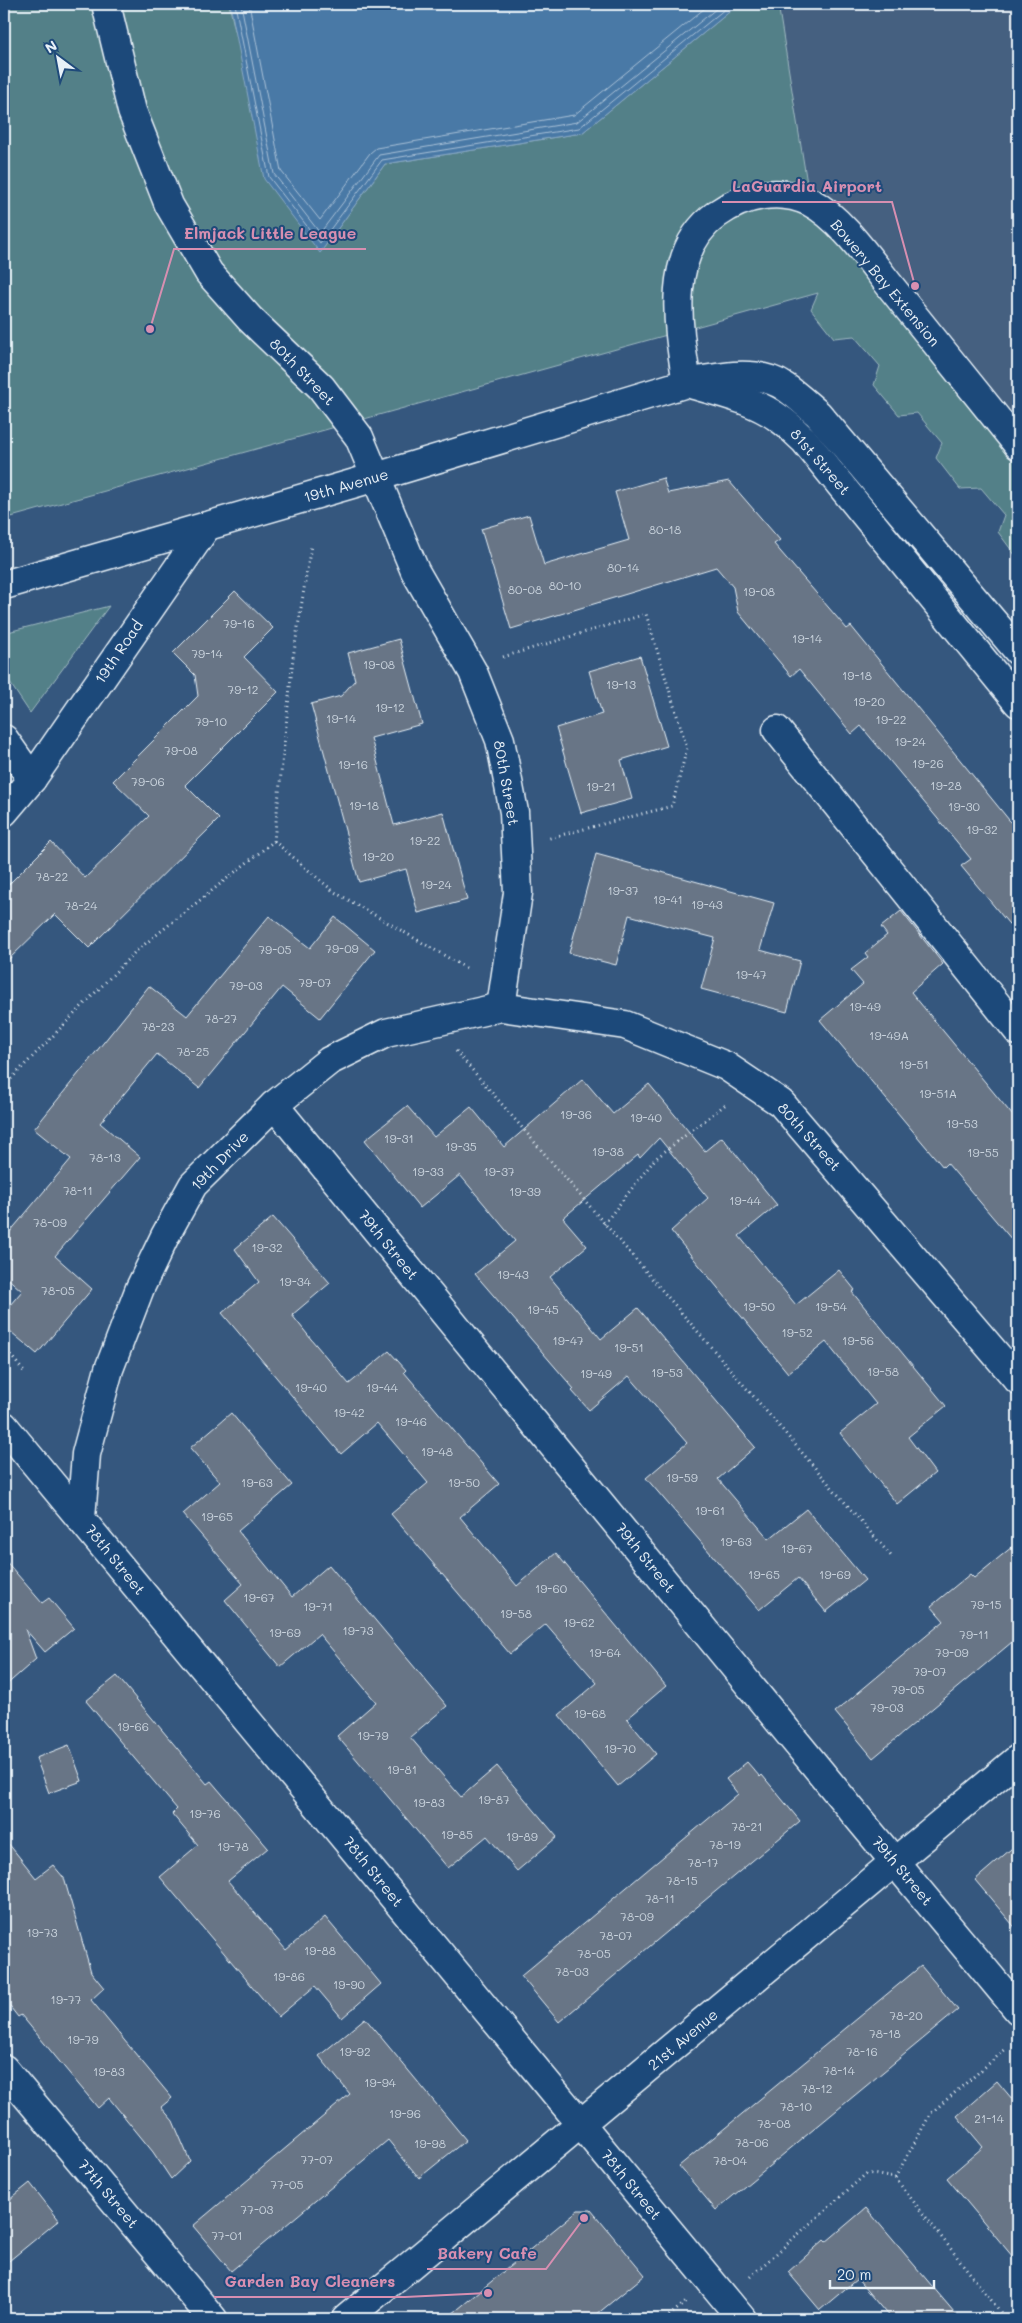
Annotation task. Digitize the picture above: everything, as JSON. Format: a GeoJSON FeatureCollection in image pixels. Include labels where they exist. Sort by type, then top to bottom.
{"type":"FeatureCollection","features":[{"type":"Feature","properties":{"kind":"street","name":"80th Street"},"geometry":{"type":"LineString","coordinates":[[106,4],[132,111],[169,205],[210,273],[250,319],[321,387],[359,437],[415,571],[473,672],[500,740],[514,812],[518,892],[502,1007],[625,1025],[726,1066],[781,1103],[1018,1380]]}},
{"type":"Feature","properties":{"kind":"street","name":"Bowery Bay Extension"},"geometry":{"type":"LineString","coordinates":[[687,383],[678,312],[684,261],[691,245],[700,230],[712,218],[727,208],[757,195],[795,197],[825,212],[858,246],[1018,445]]}},
{"type":"Feature","properties":{"kind":"street","name":"81st Street"},"geometry":{"type":"LineString","coordinates":[[687,383],[738,376],[756,377],[784,386],[818,414],[1018,651]]}},
{"type":"Feature","properties":{"kind":"street","name":"19th Avenue"},"geometry":{"type":"LineString","coordinates":[[4,586],[376,477],[687,383]]}},
{"type":"Feature","properties":{"kind":"street","name":"81st Street"},"geometry":{"type":"LineString","coordinates":[[687,383],[735,397],[762,410],[780,419],[804,440],[1018,703]]}},
{"type":"Feature","properties":{"kind":"street","name":"19th Road"},"geometry":{"type":"LineString","coordinates":[[4,812],[32,779],[207,526]]}},
{"type":"Feature","properties":{"kind":"street"},"geometry":{"type":"LineString","coordinates":[[777,730],[1018,1030]]}},
{"type":"Feature","properties":{"kind":"street"},"geometry":{"type":"LineString","coordinates":[[4,739],[32,779]]}},
{"type":"Feature","properties":{"kind":"street","name":"19th Drive"},"geometry":{"type":"LineString","coordinates":[[81,1518],[86,1454],[109,1369],[140,1288],[165,1236],[193,1185],[274,1105],[329,1061],[386,1034],[502,1007]]}},
{"type":"Feature","properties":{"kind":"street","name":"79th Street"},"geometry":{"type":"LineString","coordinates":[[274,1105],[894,1862],[1018,2009]]}},
{"type":"Feature","properties":{"kind":"street","name":"78th Street"},"geometry":{"type":"LineString","coordinates":[[4,1426],[733,2309]]}},
{"type":"Feature","properties":{"kind":"street","name":"21st Avenue"},"geometry":{"type":"LineString","coordinates":[[346,2319],[581,2125],[1018,1758]]}},
{"type":"Feature","properties":{"kind":"street","name":"77th Street"},"geometry":{"type":"LineString","coordinates":[[4,2069],[213,2319]]}},
{"type":"Feature","properties":{"kind":"path"},"geometry":{"type":"LineString","coordinates":[[4,1086],[135,952],[274,841],[293,658],[311,545]]}},
{"type":"Feature","properties":{"kind":"path"},"geometry":{"type":"LineString","coordinates":[[503,657],[646,614],[687,748],[672,806],[540,840]]}},
{"type":"Feature","properties":{"kind":"path"},"geometry":{"type":"LineString","coordinates":[[274,841],[334,891],[466,968]]}},
{"type":"Feature","properties":{"kind":"path"},"geometry":{"type":"LineString","coordinates":[[455,1050],[891,1556]]}},
{"type":"Feature","properties":{"kind":"path"},"geometry":{"type":"LineString","coordinates":[[604,1224],[655,1159],[729,1102]]}},
{"type":"Feature","properties":{"kind":"path"},"geometry":{"type":"LineString","coordinates":[[4,1347],[25,1373]]}},
{"type":"Feature","properties":{"kind":"path"},"geometry":{"type":"LineString","coordinates":[[895,2178],[931,2113],[1007,2048]]}},
{"type":"Feature","properties":{"kind":"path"},"geometry":{"type":"LineString","coordinates":[[733,2309],[867,2173],[895,2178],[1006,2319]]}},
{"type":"Feature","properties":{"kind":"shaded area"},"geometry":{"type":"Polygon","coordinates":[[[739,4],[1018,4],[1018,559],[998,532],[1004,515],[981,488],[960,489],[936,458],[942,443],[917,413],[899,415],[874,385],[880,366],[854,336],[834,338],[811,309],[819,293],[739,4]]]}},
{"type":"Feature","properties":{"kind":"green space"},"geometry":{"type":"Polygon","coordinates":[[[4,4],[229,4],[235,31],[320,253],[385,164],[582,133],[739,4],[778,4],[810,202],[1018,445],[1018,559],[998,532],[1004,515],[981,488],[960,489],[936,458],[942,443],[917,413],[899,415],[874,385],[880,366],[854,336],[834,338],[811,309],[818,293],[4,519],[4,4]]]}},
{"type":"Feature","properties":{"kind":"green space"},"geometry":{"type":"Polygon","coordinates":[[[109,606],[30,713],[4,674],[4,633],[109,606]]]}},
{"type":"Feature","properties":{"kind":"water"},"geometry":{"type":"Polygon","coordinates":[[[230,4],[739,4],[582,133],[385,164],[320,253],[264,179],[230,4]]]}},
{"type":"Feature","properties":{"kind":"building"},"geometry":{"type":"Polygon","coordinates":[[[663,478],[668,493],[729,481],[780,540],[774,544],[847,629],[851,626],[1018,831],[1018,935],[961,866],[971,859],[861,726],[852,734],[799,669],[791,676],[738,612],[733,587],[716,567],[511,629],[481,529],[529,515],[544,565],[629,540],[615,492],[663,478]]]}},
{"type":"Feature","properties":{"kind":"building"},"geometry":{"type":"Polygon","coordinates":[[[235,591],[273,628],[244,657],[278,692],[185,785],[219,819],[89,948],[55,914],[4,964],[4,889],[51,842],[85,878],[149,816],[113,781],[198,696],[195,675],[173,653],[235,591]]]}},
{"type":"Feature","properties":{"kind":"building"},"geometry":{"type":"Polygon","coordinates":[[[399,639],[422,724],[371,738],[394,825],[443,812],[467,900],[418,913],[406,869],[359,882],[311,704],[341,696],[355,680],[348,653],[399,639]]]}},
{"type":"Feature","properties":{"kind":"building"},"geometry":{"type":"Polygon","coordinates":[[[640,656],[667,746],[621,760],[632,799],[581,813],[556,728],[602,714],[589,671],[640,656]]]}},
{"type":"Feature","properties":{"kind":"building"},"geometry":{"type":"Polygon","coordinates":[[[596,854],[774,903],[760,950],[800,961],[787,1012],[701,989],[715,938],[629,915],[616,965],[569,953],[596,854]]]}},
{"type":"Feature","properties":{"kind":"building"},"geometry":{"type":"Polygon","coordinates":[[[901,911],[943,964],[911,992],[1018,1122],[1018,1247],[947,1163],[943,1167],[820,1020],[863,984],[851,970],[868,957],[865,953],[887,935],[881,927],[901,911]]]}},
{"type":"Feature","properties":{"kind":"building"},"geometry":{"type":"Polygon","coordinates":[[[269,916],[310,948],[335,917],[375,950],[320,1018],[282,987],[199,1088],[157,1054],[100,1123],[140,1157],[55,1256],[92,1289],[37,1354],[4,1326],[4,1312],[22,1291],[4,1275],[4,1239],[71,1159],[34,1129],[149,986],[187,1016],[269,916]]]}},
{"type":"Feature","properties":{"kind":"building"},"geometry":{"type":"Polygon","coordinates":[[[583,1079],[613,1114],[649,1084],[705,1151],[722,1137],[777,1205],[739,1236],[796,1305],[839,1270],[855,1290],[852,1292],[946,1406],[908,1437],[935,1473],[897,1504],[840,1433],[876,1404],[826,1342],[788,1373],[671,1231],[708,1198],[659,1138],[640,1158],[638,1155],[563,1218],[587,1246],[550,1277],[601,1339],[638,1308],[755,1447],[718,1479],[769,1539],[806,1509],[865,1580],[826,1612],[798,1578],[759,1610],[646,1478],[687,1443],[629,1376],[589,1410],[572,1391],[574,1389],[475,1274],[515,1241],[460,1175],[420,1208],[365,1140],[407,1106],[434,1137],[471,1107],[504,1147],[583,1079]]]}},
{"type":"Feature","properties":{"kind":"building"},"geometry":{"type":"Polygon","coordinates":[[[273,1217],[330,1283],[292,1315],[349,1384],[389,1351],[406,1370],[404,1372],[499,1484],[460,1517],[517,1586],[556,1553],[666,1686],[627,1719],[656,1754],[618,1786],[559,1715],[597,1683],[546,1624],[510,1654],[391,1514],[428,1483],[377,1423],[341,1454],[222,1313],[259,1282],[235,1249],[273,1217]]]}},
{"type":"Feature","properties":{"kind":"building"},"geometry":{"type":"Polygon","coordinates":[[[231,1413],[292,1485],[238,1531],[292,1597],[329,1565],[447,1706],[410,1737],[461,1797],[497,1766],[557,1837],[517,1871],[487,1836],[448,1868],[337,1736],[376,1702],[319,1634],[280,1667],[225,1600],[243,1584],[183,1514],[220,1482],[190,1448],[231,1413]]]}},
{"type":"Feature","properties":{"kind":"building"},"geometry":{"type":"Polygon","coordinates":[[[1018,1542],[1018,1637],[873,1758],[835,1712],[944,1621],[931,1606],[970,1574],[974,1578],[1018,1542]]]}},
{"type":"Feature","properties":{"kind":"building"},"geometry":{"type":"Polygon","coordinates":[[[4,1559],[42,1603],[49,1598],[74,1628],[45,1652],[25,1629],[36,1659],[4,1687],[4,1559]]]}},
{"type":"Feature","properties":{"kind":"building"},"geometry":{"type":"Polygon","coordinates":[[[117,1676],[207,1784],[211,1781],[268,1848],[228,1881],[286,1950],[325,1917],[381,1984],[342,2018],[315,1986],[278,2017],[160,1877],[198,1845],[172,1814],[177,1809],[86,1701],[117,1676]]]}},
{"type":"Feature","properties":{"kind":"building"},"geometry":{"type":"Polygon","coordinates":[[[69,1745],[82,1781],[49,1793],[36,1758],[69,1745]]]}},
{"type":"Feature","properties":{"kind":"building"},"geometry":{"type":"Polygon","coordinates":[[[747,1762],[760,1777],[762,1775],[800,1821],[559,2022],[521,1976],[738,1794],[726,1779],[747,1762]]]}},
{"type":"Feature","properties":{"kind":"building"},"geometry":{"type":"Polygon","coordinates":[[[4,1838],[36,1878],[53,1865],[64,1878],[91,1972],[104,1988],[91,2000],[172,2098],[161,2107],[173,2121],[190,2161],[171,2179],[153,2152],[109,2098],[98,2108],[21,2015],[18,2017],[4,1999],[4,1838]]]}},
{"type":"Feature","properties":{"kind":"building"},"geometry":{"type":"Polygon","coordinates":[[[1018,1843],[1018,1931],[975,1880],[1018,1843]]]}},
{"type":"Feature","properties":{"kind":"building"},"geometry":{"type":"Polygon","coordinates":[[[921,1966],[958,2010],[716,2210],[679,2166],[921,1966]]]}},
{"type":"Feature","properties":{"kind":"building"},"geometry":{"type":"Polygon","coordinates":[[[365,2018],[466,2140],[419,2178],[388,2140],[231,2271],[193,2226],[350,2094],[319,2056],[365,2018]]]}},
{"type":"Feature","properties":{"kind":"building"},"geometry":{"type":"Polygon","coordinates":[[[997,2081],[1018,2106],[1018,2263],[947,2178],[983,2147],[957,2116],[997,2081]]]}},
{"type":"Feature","properties":{"kind":"building"},"geometry":{"type":"Polygon","coordinates":[[[30,2183],[59,2220],[4,2265],[4,2204],[30,2183]]]}},
{"type":"Feature","properties":{"kind":"building"},"geometry":{"type":"Polygon","coordinates":[[[866,2208],[960,2319],[891,2319],[857,2279],[820,2310],[788,2272],[824,2240],[826,2242],[866,2208]]]}},
{"type":"Feature","properties":{"kind":"building"},"geometry":{"type":"Polygon","coordinates":[[[578,2210],[591,2210],[645,2275],[591,2319],[446,2319],[578,2210]]]}},
{"type":"Feature","properties":{"kind":"place","name":"LaGuardia Airport"},"geometry":{"type":"Point","coordinates":[915,286]}},
{"type":"Feature","properties":{"kind":"place","name":"Elmjack Little League"},"geometry":{"type":"Point","coordinates":[150,329]}},
{"type":"Feature","properties":{"kind":"place","name":"Bakery Cafe"},"geometry":{"type":"Point","coordinates":[584,2218]}},
{"type":"Feature","properties":{"kind":"place","name":"Garden Bay Cleaners"},"geometry":{"type":"Point","coordinates":[488,2293]}}]}
